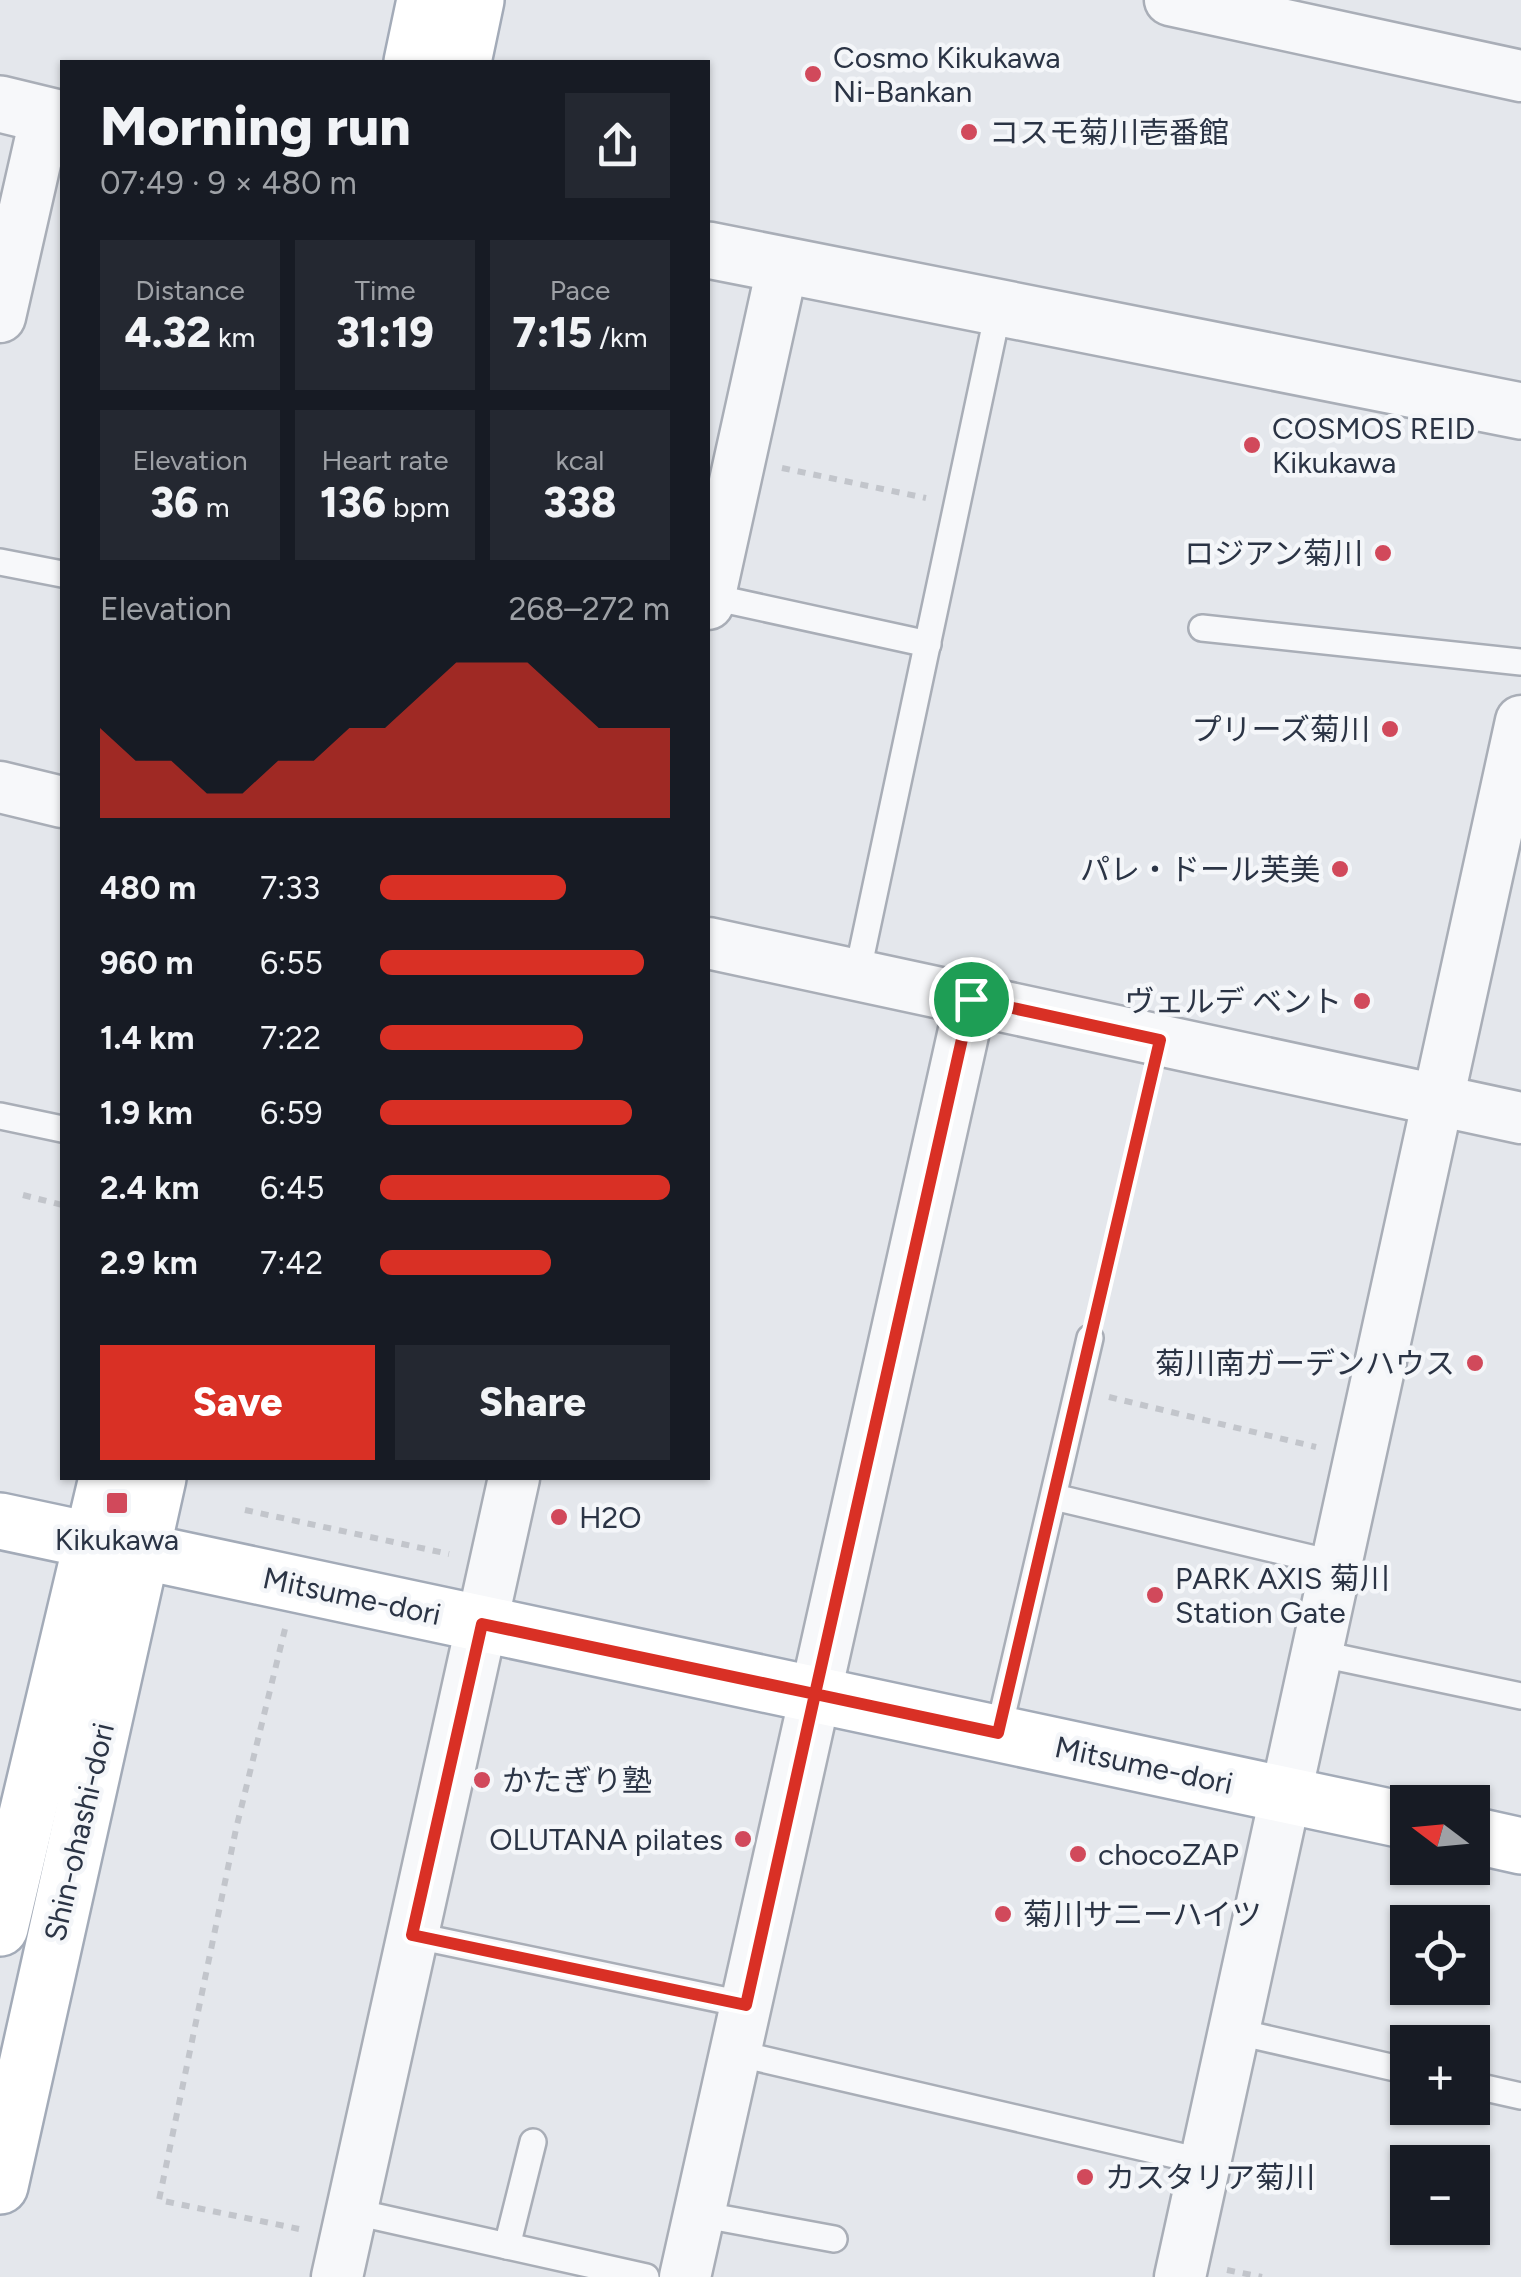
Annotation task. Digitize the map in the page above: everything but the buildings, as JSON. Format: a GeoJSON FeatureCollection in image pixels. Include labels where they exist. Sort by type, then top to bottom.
{"type":"FeatureCollection","features":[{"type":"Feature","properties":{"kind":"main road"},"geometry":{"type":"LineString","coordinates":[[412,60],[424,0]]}},
{"type":"Feature","properties":{"kind":"main road"},"geometry":{"type":"LineString","coordinates":[[463,60],[476,0]]}},
{"type":"Feature","properties":{"kind":"main road"},"geometry":{"type":"LineString","coordinates":[[0,1928],[117,1546],[107,1480]]}},
{"type":"Feature","properties":{"kind":"main road","name":"Shin-ohashi-dori"},"geometry":{"type":"LineString","coordinates":[[0,2186],[117,1546],[157,1480]]}},
{"type":"Feature","properties":{"kind":"main road","name":"Mitsume-dori"},"geometry":{"type":"LineString","coordinates":[[0,1522],[1390,1818]]}},
{"type":"Feature","properties":{"kind":"main road"},"geometry":{"type":"LineString","coordinates":[[1490,1840],[1521,1846]]}},
{"type":"Feature","properties":{"kind":"street"},"geometry":{"type":"LineString","coordinates":[[1170,0],[1521,76]]}},
{"type":"Feature","properties":{"kind":"street"},"geometry":{"type":"LineString","coordinates":[[0,317],[36,113]]}},
{"type":"Feature","properties":{"kind":"street"},"geometry":{"type":"LineString","coordinates":[[710,250],[1521,411]]}},
{"type":"Feature","properties":{"kind":"street"},"geometry":{"type":"LineString","coordinates":[[710,590],[782,264]]}},
{"type":"Feature","properties":{"kind":"street"},"geometry":{"type":"LineString","coordinates":[[1195,2272],[1205,2162],[1438,1100],[1503,830],[1521,721]]}},
{"type":"Feature","properties":{"kind":"street"},"geometry":{"type":"LineString","coordinates":[[0,787],[60,802]]}},
{"type":"Feature","properties":{"kind":"street"},"geometry":{"type":"LineString","coordinates":[[710,943],[1521,1118]]}},
{"type":"Feature","properties":{"kind":"street"},"geometry":{"type":"LineString","coordinates":[[686,2277],[971,999]]}},
{"type":"Feature","properties":{"kind":"street"},"geometry":{"type":"LineString","coordinates":[[345,2242],[514,1480]]}},
{"type":"Feature","properties":{"kind":"lane"},"geometry":{"type":"LineString","coordinates":[[858,975],[998,307]]}},
{"type":"Feature","properties":{"kind":"lane"},"geometry":{"type":"LineString","coordinates":[[0,562],[60,574]]}},
{"type":"Feature","properties":{"kind":"lane"},"geometry":{"type":"LineString","coordinates":[[710,599],[928,644]]}},
{"type":"Feature","properties":{"kind":"lane"},"geometry":{"type":"LineString","coordinates":[[1202,628],[1521,662]]}},
{"type":"Feature","properties":{"kind":"lane"},"geometry":{"type":"LineString","coordinates":[[0,1116],[60,1129]]}},
{"type":"Feature","properties":{"kind":"lane"},"geometry":{"type":"LineString","coordinates":[[998,1733],[1090,1338]]}},
{"type":"Feature","properties":{"kind":"lane"},"geometry":{"type":"LineString","coordinates":[[1054,1497],[1336,1564]]}},
{"type":"Feature","properties":{"kind":"lane"},"geometry":{"type":"LineString","coordinates":[[1317,1653],[1521,1696]]}},
{"type":"Feature","properties":{"kind":"lane"},"geometry":{"type":"LineString","coordinates":[[412,1935],[746,2005]]}},
{"type":"Feature","properties":{"kind":"lane"},"geometry":{"type":"LineString","coordinates":[[1234,2032],[1390,2066]]}},
{"type":"Feature","properties":{"kind":"lane"},"geometry":{"type":"LineString","coordinates":[[736,2053],[1205,2162]]}},
{"type":"Feature","properties":{"kind":"lane"},"geometry":{"type":"LineString","coordinates":[[1490,2089],[1521,2096]]}},
{"type":"Feature","properties":{"kind":"lane"},"geometry":{"type":"LineString","coordinates":[[508,2246],[533,2142]]}},
{"type":"Feature","properties":{"kind":"lane"},"geometry":{"type":"LineString","coordinates":[[700,2214],[834,2239]]}},
{"type":"Feature","properties":{"kind":"lane"},"geometry":{"type":"LineString","coordinates":[[345,2242],[508,2246],[646,2277]]}},
{"type":"Feature","properties":{"kind":"path"},"geometry":{"type":"LineString","coordinates":[[740,459],[957,504]]}},
{"type":"Feature","properties":{"kind":"path"},"geometry":{"type":"LineString","coordinates":[[1090,1338],[1160,1040]]}},
{"type":"Feature","properties":{"kind":"path"},"geometry":{"type":"LineString","coordinates":[[23,1195],[60,1204]]}},
{"type":"Feature","properties":{"kind":"path"},"geometry":{"type":"LineString","coordinates":[[1079,1390],[1334,1452]]}},
{"type":"Feature","properties":{"kind":"path"},"geometry":{"type":"LineString","coordinates":[[244,1510],[468,1558]]}},
{"type":"Feature","properties":{"kind":"path"},"geometry":{"type":"LineString","coordinates":[[296,1584],[236,1829],[160,2200],[345,2242]]}},
{"type":"Feature","properties":{"kind":"path"},"geometry":{"type":"LineString","coordinates":[[1195,2272],[1262,2277]]}},
{"type":"Feature","properties":{"kind":"place","name":"Cosmo Kikukawa Ni-Bankan"},"geometry":{"type":"Point","coordinates":[813,74]}},
{"type":"Feature","properties":{"kind":"place","name":"コスモ菊川壱番館"},"geometry":{"type":"Point","coordinates":[969,132]}},
{"type":"Feature","properties":{"kind":"place","name":"COSMOS REID Kikukawa"},"geometry":{"type":"Point","coordinates":[1252,445]}},
{"type":"Feature","properties":{"kind":"place","name":"ロジアン菊川"},"geometry":{"type":"Point","coordinates":[1383,553]}},
{"type":"Feature","properties":{"kind":"place","name":"プリーズ菊川"},"geometry":{"type":"Point","coordinates":[1390,729]}},
{"type":"Feature","properties":{"kind":"place","name":"パレ・ドール芙美"},"geometry":{"type":"Point","coordinates":[1340,869]}},
{"type":"Feature","properties":{"kind":"place","name":"ヴェルデ ベント"},"geometry":{"type":"Point","coordinates":[1362,1001]}},
{"type":"Feature","properties":{"kind":"place","name":"菊川南ガーデンハウス"},"geometry":{"type":"Point","coordinates":[1475,1363]}},
{"type":"Feature","properties":{"kind":"place","name":"Kikukawa"},"geometry":{"type":"Point","coordinates":[117,1503]}},
{"type":"Feature","properties":{"kind":"place","name":"H2O"},"geometry":{"type":"Point","coordinates":[559,1517]}},
{"type":"Feature","properties":{"kind":"place","name":"PARK AXIS 菊川 Station Gate"},"geometry":{"type":"Point","coordinates":[1155,1595]}},
{"type":"Feature","properties":{"kind":"place","name":"かたぎり塾"},"geometry":{"type":"Point","coordinates":[482,1780]}},
{"type":"Feature","properties":{"kind":"place","name":"OLUTANA pilates"},"geometry":{"type":"Point","coordinates":[743,1839]}},
{"type":"Feature","properties":{"kind":"place","name":"chocoZAP"},"geometry":{"type":"Point","coordinates":[1078,1854]}},
{"type":"Feature","properties":{"kind":"place","name":"菊川サニーハイツ"},"geometry":{"type":"Point","coordinates":[1003,1914]}},
{"type":"Feature","properties":{"kind":"place","name":"カスタリア菊川"},"geometry":{"type":"Point","coordinates":[1085,2177]}},
{"type":"Feature","properties":{"kind":"route"},"geometry":{"type":"LineString","coordinates":[[971,999],[815,1694],[482,1624],[412,1935],[746,2005],[815,1694],[998,1733],[1160,1040],[971,999]]}}]}
